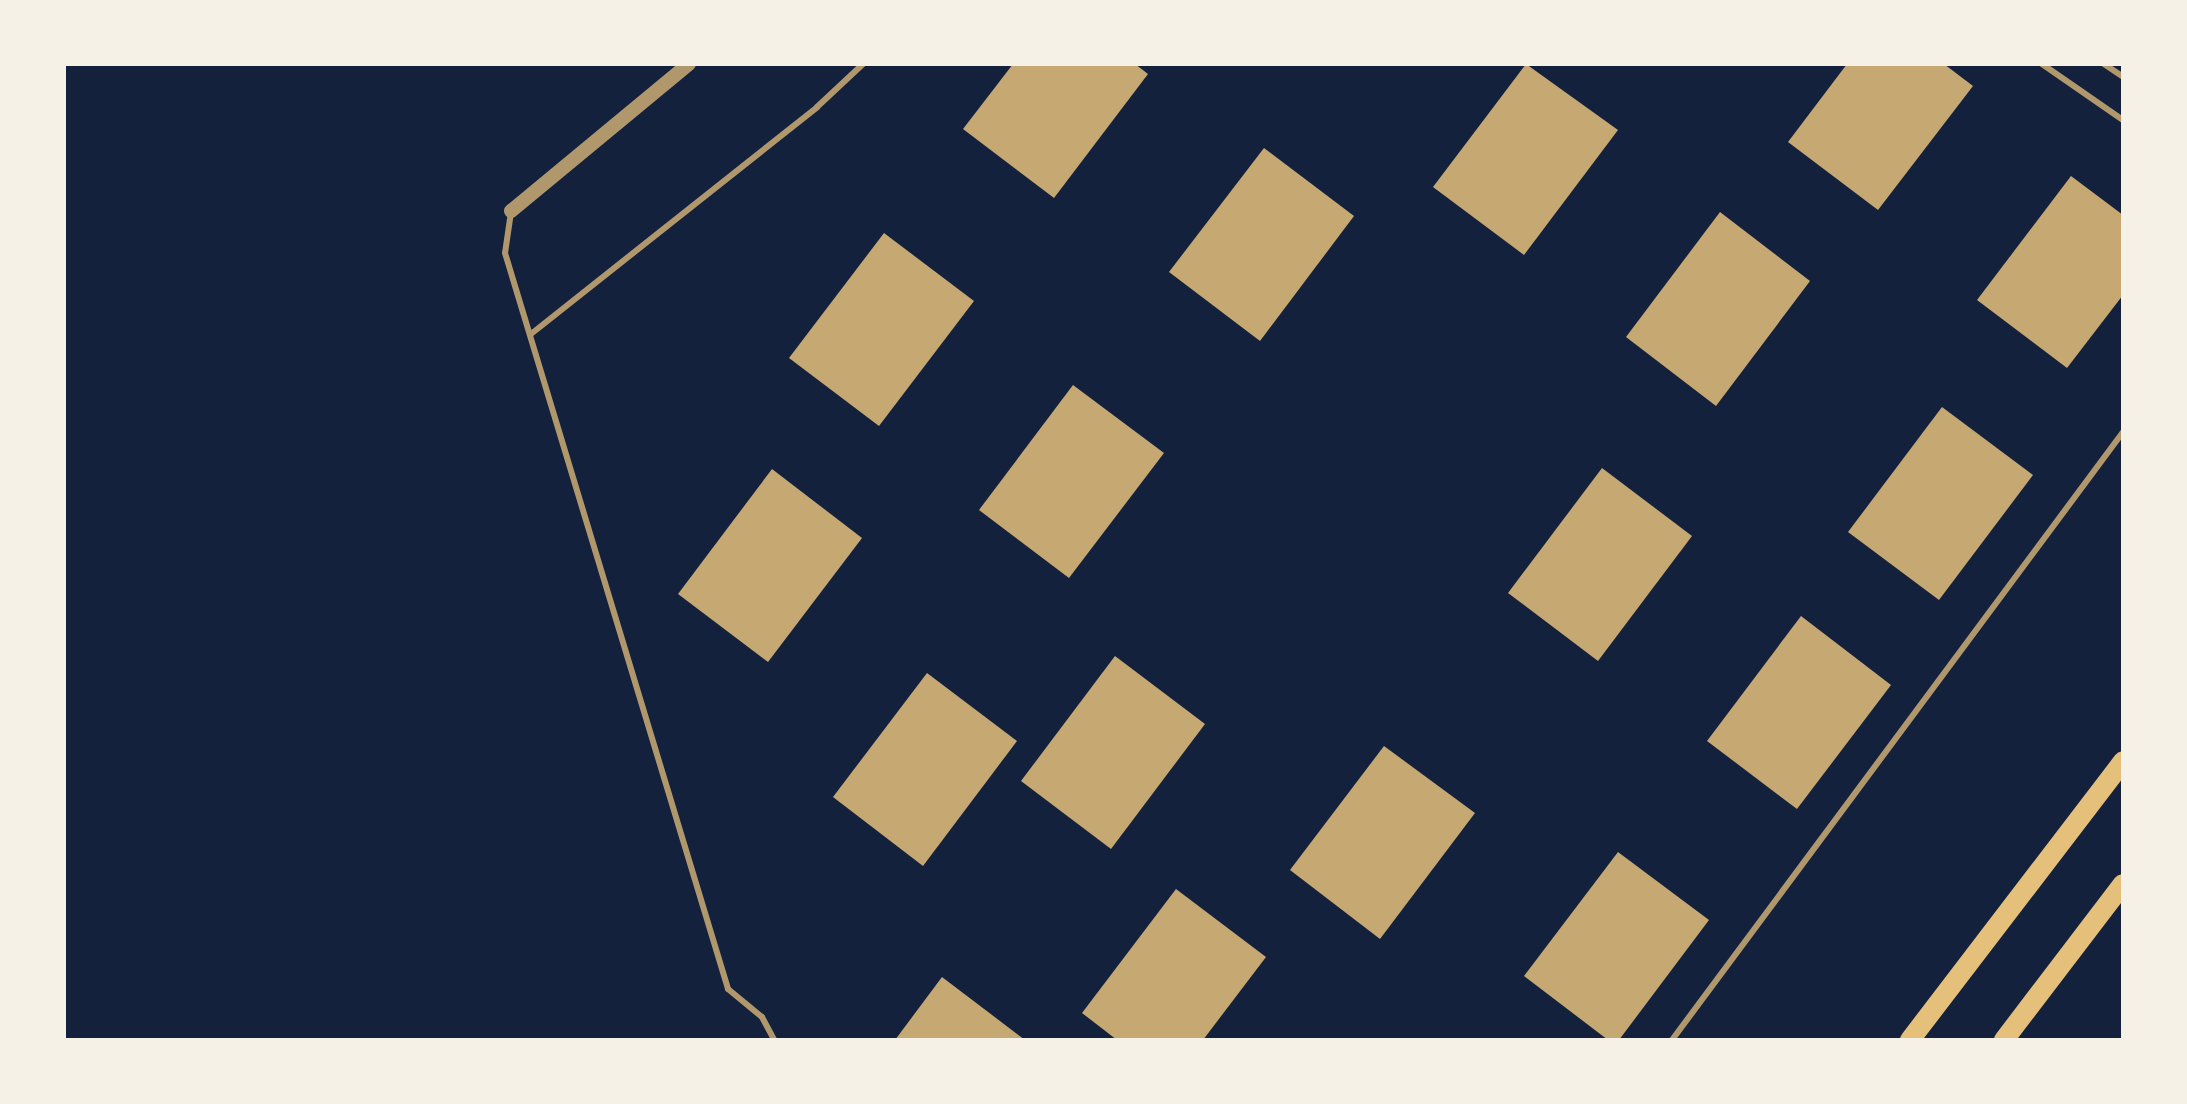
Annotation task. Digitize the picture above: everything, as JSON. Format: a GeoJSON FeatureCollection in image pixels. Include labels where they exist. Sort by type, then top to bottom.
{"type":"FeatureCollection","features":[{"type":"Feature","properties":{"kind":"main road"},"geometry":{"type":"LineString","coordinates":[[1910,1040],[2123,761]]}},
{"type":"Feature","properties":{"kind":"main road"},"geometry":{"type":"LineString","coordinates":[[2004,1040],[2123,884]]}},
{"type":"Feature","properties":{"kind":"street"},"geometry":{"type":"LineString","coordinates":[[511,211],[689,64]]}},
{"type":"Feature","properties":{"kind":"lane"},"geometry":{"type":"LineString","coordinates":[[531,334],[817,107],[863,64]]}},
{"type":"Feature","properties":{"kind":"lane"},"geometry":{"type":"LineString","coordinates":[[2042,64],[2123,120]]}},
{"type":"Feature","properties":{"kind":"lane"},"geometry":{"type":"LineString","coordinates":[[2104,64],[2123,77]]}},
{"type":"Feature","properties":{"kind":"lane"},"geometry":{"type":"LineString","coordinates":[[511,211],[505,253],[728,989],[762,1017],[774,1040]]}},
{"type":"Feature","properties":{"kind":"lane"},"geometry":{"type":"LineString","coordinates":[[1672,1040],[2123,432]]}},
{"type":"Feature","properties":{"kind":"building"},"geometry":{"type":"Polygon","coordinates":[[[1013,64],[1135,64],[1148,74],[1054,198],[963,129],[1013,64]]]}},
{"type":"Feature","properties":{"kind":"building"},"geometry":{"type":"Polygon","coordinates":[[[1526,64],[1618,130],[1524,255],[1433,187],[1526,64]]]}},
{"type":"Feature","properties":{"kind":"building"},"geometry":{"type":"Polygon","coordinates":[[[1847,64],[1944,64],[1973,86],[1878,210],[1788,142],[1847,64]]]}},
{"type":"Feature","properties":{"kind":"building"},"geometry":{"type":"Polygon","coordinates":[[[1264,148],[1354,216],[1260,341],[1169,272],[1264,148]]]}},
{"type":"Feature","properties":{"kind":"building"},"geometry":{"type":"Polygon","coordinates":[[[2071,176],[2123,215],[2123,295],[2067,368],[1977,300],[2071,176]]]}},
{"type":"Feature","properties":{"kind":"building"},"geometry":{"type":"Polygon","coordinates":[[[1720,212],[1810,281],[1716,406],[1626,337],[1720,212]]]}},
{"type":"Feature","properties":{"kind":"building"},"geometry":{"type":"Polygon","coordinates":[[[884,233],[974,301],[879,426],[789,358],[884,233]]]}},
{"type":"Feature","properties":{"kind":"building"},"geometry":{"type":"Polygon","coordinates":[[[1073,385],[1164,453],[1069,578],[979,510],[1073,385]]]}},
{"type":"Feature","properties":{"kind":"building"},"geometry":{"type":"Polygon","coordinates":[[[1942,407],[2033,475],[1939,600],[1848,532],[1942,407]]]}},
{"type":"Feature","properties":{"kind":"building"},"geometry":{"type":"Polygon","coordinates":[[[1602,468],[1692,536],[1598,661],[1508,593],[1602,468]]]}},
{"type":"Feature","properties":{"kind":"building"},"geometry":{"type":"Polygon","coordinates":[[[772,469],[862,538],[768,662],[678,594],[772,469]]]}},
{"type":"Feature","properties":{"kind":"building"},"geometry":{"type":"Polygon","coordinates":[[[1801,616],[1891,685],[1797,809],[1707,741],[1801,616]]]}},
{"type":"Feature","properties":{"kind":"building"},"geometry":{"type":"Polygon","coordinates":[[[1115,656],[1205,724],[1111,849],[1021,781],[1115,656]]]}},
{"type":"Feature","properties":{"kind":"building"},"geometry":{"type":"Polygon","coordinates":[[[927,673],[1017,741],[923,866],[833,797],[927,673]]]}},
{"type":"Feature","properties":{"kind":"building"},"geometry":{"type":"Polygon","coordinates":[[[1384,746],[1475,813],[1380,939],[1290,870],[1384,746]]]}},
{"type":"Feature","properties":{"kind":"building"},"geometry":{"type":"Polygon","coordinates":[[[1618,852],[1709,920],[1619,1040],[1608,1040],[1524,976],[1618,852]]]}},
{"type":"Feature","properties":{"kind":"building"},"geometry":{"type":"Polygon","coordinates":[[[1176,889],[1266,957],[1203,1040],[1117,1040],[1082,1013],[1176,889]]]}},
{"type":"Feature","properties":{"kind":"building"},"geometry":{"type":"Polygon","coordinates":[[[942,977],[1025,1040],[895,1040],[942,977]]]}}]}
